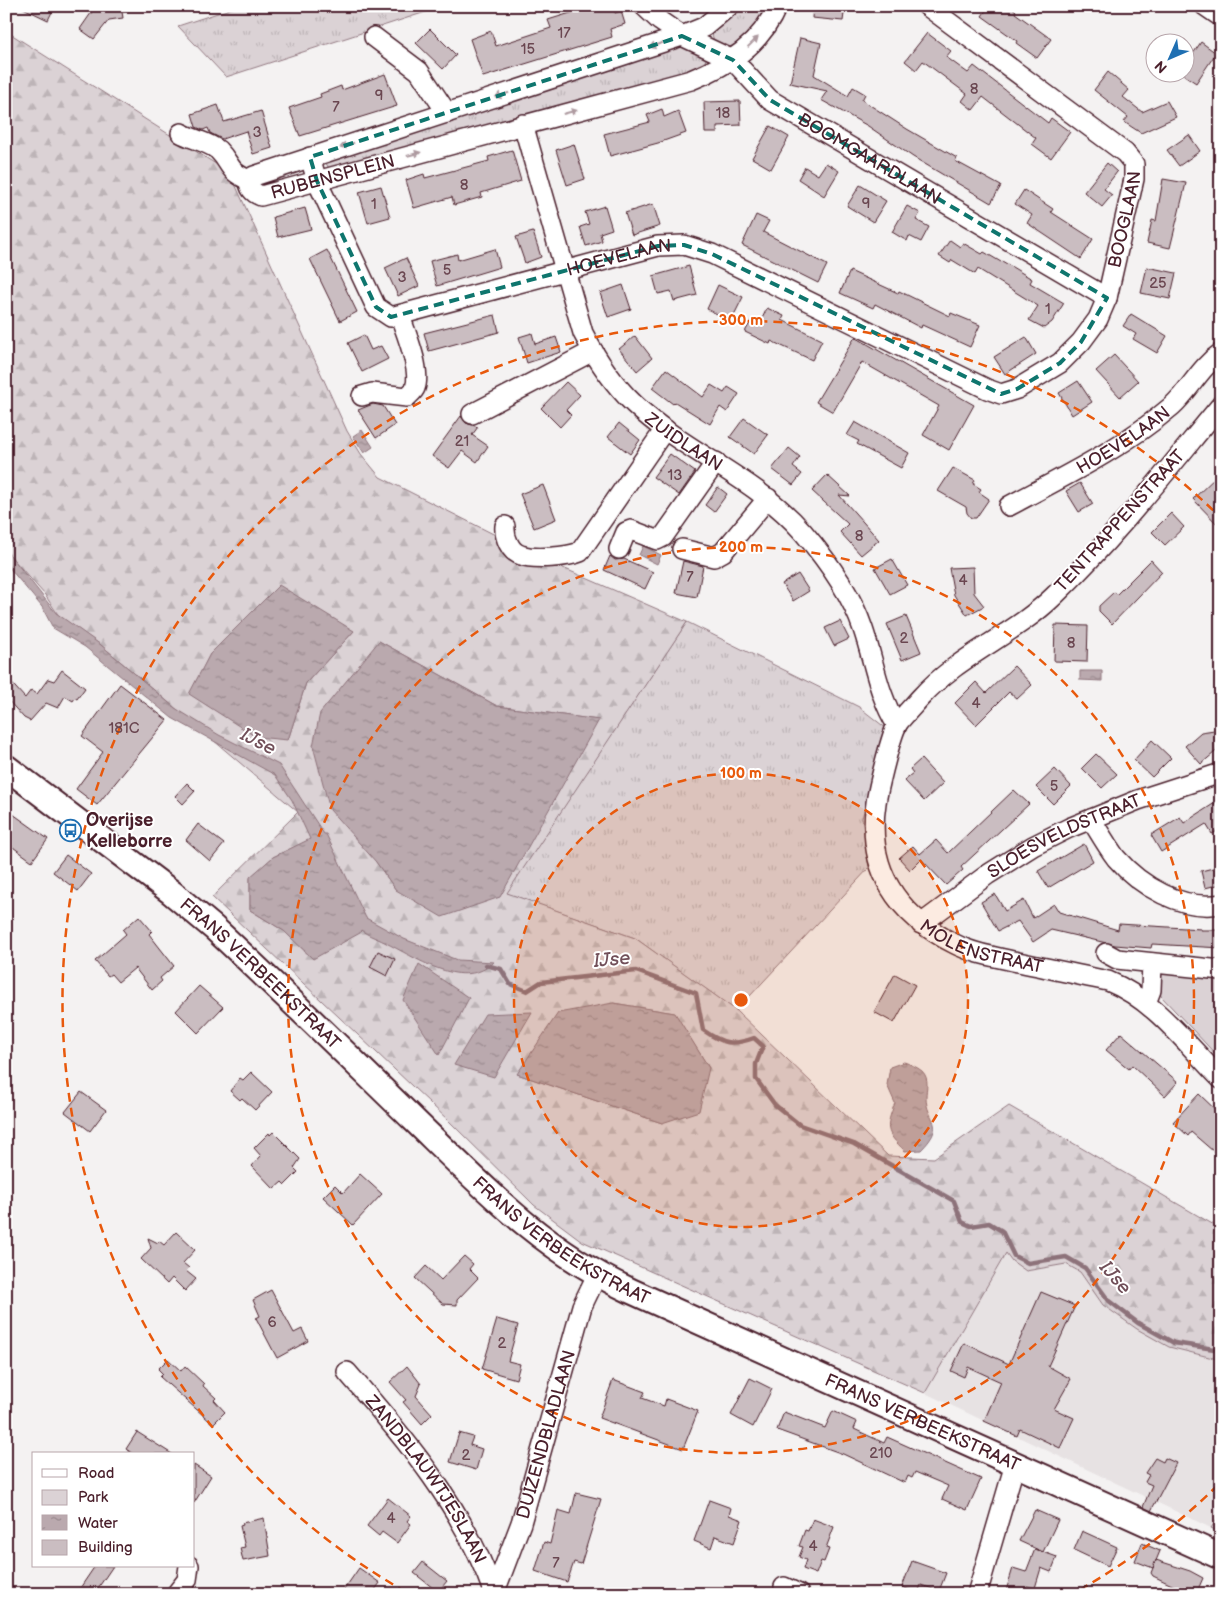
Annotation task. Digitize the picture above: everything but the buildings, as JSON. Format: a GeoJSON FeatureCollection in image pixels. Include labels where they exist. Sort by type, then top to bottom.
{"type":"FeatureCollection","features":[{"type":"Feature","properties":{"kind":"main road","name":"FRANS VERBEEKSTRAAT"},"geometry":{"type":"LineString","coordinates":[[6,767],[156,881],[214,928],[512,1215],[560,1252],[596,1275],[1221,1557]]}},
{"type":"Feature","properties":{"kind":"street","name":"BOOMGAARDLAAN"},"geometry":{"type":"LineString","coordinates":[[644,6],[660,21],[682,36],[732,60],[770,100],[1106,298]]}},
{"type":"Feature","properties":{"kind":"street","name":"RUBENSPLEIN"},"geometry":{"type":"LineString","coordinates":[[729,6],[704,27],[682,36],[254,176],[249,180],[249,187],[255,194],[261,196],[690,80],[732,60],[755,41],[766,28],[777,6]]}},
{"type":"Feature","properties":{"kind":"street","name":"BOOGLAAN"},"geometry":{"type":"LineString","coordinates":[[926,6],[1125,154],[1134,164],[1134,179],[1106,298],[1098,319],[1081,342],[1060,364],[1017,389],[1001,394]]}},
{"type":"Feature","properties":{"kind":"street"},"geometry":{"type":"LineString","coordinates":[[1205,6],[1221,17]]}},
{"type":"Feature","properties":{"kind":"street"},"geometry":{"type":"LineString","coordinates":[[374,37],[419,71],[447,113]]}},
{"type":"Feature","properties":{"kind":"street","name":"ZUIDLAAN"},"geometry":{"type":"LineString","coordinates":[[523,124],[564,272],[583,333],[592,351],[616,386],[635,405],[665,429],[768,498],[801,530],[835,574],[862,626],[881,695],[898,724]]}},
{"type":"Feature","properties":{"kind":"street"},"geometry":{"type":"LineString","coordinates":[[181,133],[210,145],[218,151],[236,175],[249,180]]}},
{"type":"Feature","properties":{"kind":"street"},"geometry":{"type":"LineString","coordinates":[[310,157],[317,181],[376,307],[391,317],[400,316],[414,358],[417,378],[415,389],[407,397],[372,393],[362,396]]}},
{"type":"Feature","properties":{"kind":"street","name":"HOEVELAAN"},"geometry":{"type":"LineString","coordinates":[[400,316],[658,246],[684,245],[712,254],[987,389],[1001,394]]}},
{"type":"Feature","properties":{"kind":"street"},"geometry":{"type":"LineString","coordinates":[[472,414],[592,351]]}},
{"type":"Feature","properties":{"kind":"street","name":"HOEVELAAN"},"geometry":{"type":"LineString","coordinates":[[1009,506],[1106,455],[1173,405],[1211,360],[1221,353]]}},
{"type":"Feature","properties":{"kind":"street","name":"TENTRAPPENSTRAAT"},"geometry":{"type":"LineString","coordinates":[[898,724],[922,696],[946,674],[1015,627],[1051,599],[1121,525],[1221,405]]}},
{"type":"Feature","properties":{"kind":"street"},"geometry":{"type":"LineString","coordinates":[[505,526],[504,535],[513,550],[521,556],[570,556],[580,552],[665,429]]}},
{"type":"Feature","properties":{"kind":"street"},"geometry":{"type":"LineString","coordinates":[[619,549],[626,532],[631,530],[657,540],[663,537],[716,462]]}},
{"type":"Feature","properties":{"kind":"street"},"geometry":{"type":"LineString","coordinates":[[682,549],[714,557],[723,552],[768,498]]}},
{"type":"Feature","properties":{"kind":"street","name":"MOLENSTRAAT"},"geometry":{"type":"LineString","coordinates":[[898,724],[878,791],[874,819],[874,846],[884,878],[900,903],[921,924],[956,945],[984,954],[1108,981],[1122,987],[1146,1003],[1221,1079]]}},
{"type":"Feature","properties":{"kind":"street","name":"SLOESVELDSTRAAT"},"geometry":{"type":"LineString","coordinates":[[921,924],[987,875],[1033,846],[1138,800],[1221,773]]}},
{"type":"Feature","properties":{"kind":"street"},"geometry":{"type":"LineString","coordinates":[[1091,819],[1116,857],[1138,880],[1163,894],[1192,904],[1221,904]]}},
{"type":"Feature","properties":{"kind":"street"},"geometry":{"type":"LineString","coordinates":[[1106,953],[1117,959],[1221,970]]}},
{"type":"Feature","properties":{"kind":"street"},"geometry":{"type":"LineString","coordinates":[[1146,1003],[1151,990],[1152,963]]}},
{"type":"Feature","properties":{"kind":"street","name":"DUIZENDBLADLAAN"},"geometry":{"type":"LineString","coordinates":[[494,1594],[521,1523],[582,1306],[596,1275]]}},
{"type":"Feature","properties":{"kind":"street","name":"ZANDBLAUWTJESLAAN"},"geometry":{"type":"LineString","coordinates":[[347,1372],[397,1429],[450,1504],[483,1560],[494,1594]]}},
{"type":"Feature","properties":{"kind":"street"},"geometry":{"type":"LineString","coordinates":[[978,1594],[1015,1464]]}},
{"type":"Feature","properties":{"kind":"street"},"geometry":{"type":"LineString","coordinates":[[176,1594],[187,1580],[189,1568]]}},
{"type":"Feature","properties":{"kind":"highlighted area"},"geometry":{"type":"Polygon","coordinates":[[[682,36],[733,60],[770,100],[1107,298],[1081,342],[1060,363],[1017,389],[1001,394],[712,254],[684,245],[658,246],[391,317],[376,307],[317,181],[310,157],[682,36]]]}},
{"type":"Feature","properties":{"kind":"shaded area"},"geometry":{"type":"Polygon","coordinates":[[[1006,1253],[1026,1271],[1066,1264],[1080,1272],[1103,1305],[1137,1329],[1169,1347],[1221,1360],[1221,1514],[1211,1528],[925,1393],[1006,1253]]]}},
{"type":"Feature","properties":{"kind":"green space"},"geometry":{"type":"Polygon","coordinates":[[[239,6],[444,6],[226,77],[178,26],[239,6]]]}},
{"type":"Feature","properties":{"kind":"green space"},"geometry":{"type":"Polygon","coordinates":[[[738,6],[769,6],[754,33],[728,48],[714,41],[711,31],[738,6]]]}},
{"type":"Feature","properties":{"kind":"green space"},"geometry":{"type":"Polygon","coordinates":[[[6,31],[230,173],[347,431],[361,454],[380,477],[547,561],[687,622],[507,893],[635,938],[737,1011],[888,1156],[934,1158],[1009,1106],[1221,1229],[1221,1360],[1169,1347],[1137,1329],[1103,1305],[1080,1272],[1066,1264],[1026,1271],[1012,1261],[1006,1253],[925,1393],[582,1241],[534,1205],[449,1121],[212,897],[298,812],[101,645],[61,619],[45,595],[6,551],[6,31]],[[354,631],[210,654],[190,694],[288,740],[306,683],[354,631]],[[379,641],[376,862],[396,890],[598,720],[497,706],[379,641]],[[318,836],[273,857],[250,878],[250,910],[284,931],[313,959],[318,836]],[[613,1003],[517,1074],[662,1123],[709,1068],[674,1013],[613,1003]]]}},
{"type":"Feature","properties":{"kind":"green space"},"geometry":{"type":"Polygon","coordinates":[[[677,44],[707,55],[703,69],[331,172],[323,158],[677,44]]]}},
{"type":"Feature","properties":{"kind":"green space"},"geometry":{"type":"Polygon","coordinates":[[[687,622],[859,707],[887,729],[862,818],[869,868],[736,1011],[635,938],[506,893],[687,622]]]}},
{"type":"Feature","properties":{"kind":"green space"},"geometry":{"type":"Polygon","coordinates":[[[1155,970],[1221,975],[1221,1060],[1161,996],[1155,970]]]}},
{"type":"Feature","properties":{"kind":"green space"},"geometry":{"type":"Polygon","coordinates":[[[1221,1514],[1221,1533],[1211,1528],[1221,1514]]]}},
{"type":"Feature","properties":{"kind":"water"},"geometry":{"type":"Polygon","coordinates":[[[362,430],[373,447],[364,453],[353,436],[362,430]]]}},
{"type":"Feature","properties":{"kind":"water"},"geometry":{"type":"Polygon","coordinates":[[[643,546],[661,555],[657,564],[639,555],[643,546]]]}},
{"type":"Feature","properties":{"kind":"water"},"geometry":{"type":"Polygon","coordinates":[[[6,550],[56,613],[101,645],[175,708],[219,735],[279,765],[324,834],[326,834],[366,918],[404,939],[457,960],[494,962],[482,970],[469,974],[441,970],[361,930],[360,933],[313,959],[284,931],[250,910],[250,877],[273,857],[310,839],[292,800],[275,775],[172,718],[85,647],[53,628],[42,607],[6,564],[6,550]]]}},
{"type":"Feature","properties":{"kind":"water"},"geometry":{"type":"Polygon","coordinates":[[[279,585],[354,631],[306,683],[288,740],[256,737],[189,694],[210,654],[279,585]]]}},
{"type":"Feature","properties":{"kind":"water"},"geometry":{"type":"Polygon","coordinates":[[[379,641],[497,706],[599,720],[500,897],[442,917],[396,890],[376,862],[330,810],[313,746],[320,713],[379,641]]]}},
{"type":"Feature","properties":{"kind":"water"},"geometry":{"type":"Polygon","coordinates":[[[1080,671],[1102,671],[1102,681],[1080,680],[1080,671]]]}},
{"type":"Feature","properties":{"kind":"water"},"geometry":{"type":"Polygon","coordinates":[[[419,964],[469,998],[439,1055],[403,1000],[419,964]]]}},
{"type":"Feature","properties":{"kind":"water"},"geometry":{"type":"Polygon","coordinates":[[[613,1003],[675,1013],[709,1068],[699,1111],[662,1123],[517,1074],[558,1013],[613,1003]]]}},
{"type":"Feature","properties":{"kind":"water"},"geometry":{"type":"Polygon","coordinates":[[[532,1012],[494,1077],[454,1065],[485,1014],[532,1012]]]}},
{"type":"Feature","properties":{"kind":"water"},"geometry":{"type":"Polygon","coordinates":[[[904,1062],[922,1071],[927,1080],[927,1105],[934,1122],[934,1128],[929,1141],[921,1150],[905,1151],[890,1134],[888,1124],[895,1103],[887,1085],[890,1067],[904,1062]]]}},
{"type":"Feature","properties":{"kind":"waterway","name":"IJse"},"geometry":{"type":"LineString","coordinates":[[486,965],[501,969],[510,984],[527,991],[541,982],[636,971],[696,993],[703,1030],[722,1041],[733,1043],[754,1038],[763,1046],[756,1064],[756,1079],[775,1105],[800,1125],[854,1144],[954,1201],[962,1222],[971,1226],[989,1223],[1002,1231],[1014,1256],[1028,1263],[1066,1257],[1085,1268],[1109,1301],[1138,1323],[1174,1343],[1221,1350]]}},
{"type":"Feature","properties":{"kind":"place","name":"Overijse Kelleborre"},"geometry":{"type":"Point","coordinates":[70,830]}}]}
